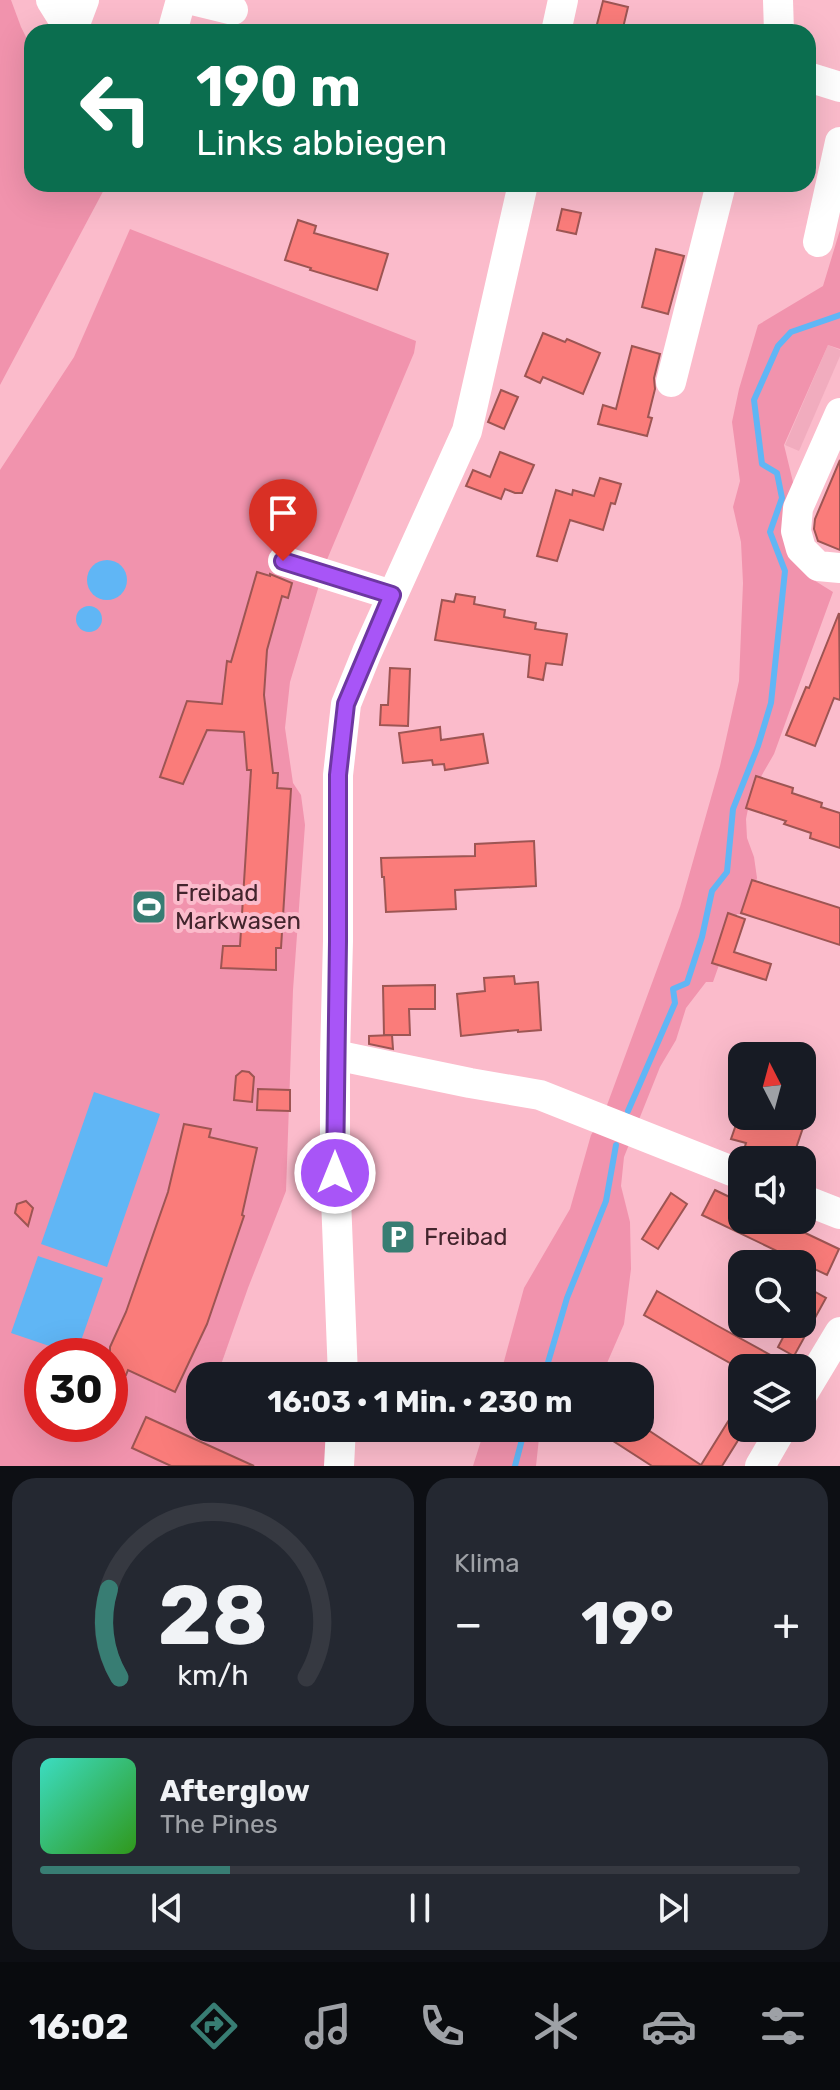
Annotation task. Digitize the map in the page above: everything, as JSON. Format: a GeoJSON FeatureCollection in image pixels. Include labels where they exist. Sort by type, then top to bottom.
{"type":"FeatureCollection","features":[{"type":"Feature","properties":{"kind":"street"},"geometry":{"type":"LineString","coordinates":[[51,0],[66,24]]}},
{"type":"Feature","properties":{"kind":"street"},"geometry":{"type":"LineString","coordinates":[[74,24],[84,0]]}},
{"type":"Feature","properties":{"kind":"street"},"geometry":{"type":"LineString","coordinates":[[174,24],[181,0]]}},
{"type":"Feature","properties":{"kind":"street"},"geometry":{"type":"LineString","coordinates":[[192,0],[232,14]]}},
{"type":"Feature","properties":{"kind":"street"},"geometry":{"type":"LineString","coordinates":[[558,24],[563,0]]}},
{"type":"Feature","properties":{"kind":"street"},"geometry":{"type":"LineString","coordinates":[[778,0],[779,24]]}},
{"type":"Feature","properties":{"kind":"street"},"geometry":{"type":"LineString","coordinates":[[816,80],[840,87]]}},
{"type":"Feature","properties":{"kind":"street"},"geometry":{"type":"LineString","coordinates":[[818,242],[840,142]]}},
{"type":"Feature","properties":{"kind":"street"},"geometry":{"type":"LineString","coordinates":[[342,1362],[335,1173],[335,1055],[338,775],[346,704],[467,431],[521,192]]}},
{"type":"Feature","properties":{"kind":"street"},"geometry":{"type":"LineString","coordinates":[[671,382],[719,192]]}},
{"type":"Feature","properties":{"kind":"street"},"geometry":{"type":"LineString","coordinates":[[840,413],[798,508],[796,531],[801,549],[818,566],[840,568]]}},
{"type":"Feature","properties":{"kind":"street"},"geometry":{"type":"LineString","coordinates":[[283,561],[392,595]]}},
{"type":"Feature","properties":{"kind":"street"},"geometry":{"type":"LineString","coordinates":[[335,1055],[540,1095],[728,1169]]}},
{"type":"Feature","properties":{"kind":"street"},"geometry":{"type":"LineString","coordinates":[[816,1205],[840,1214]]}},
{"type":"Feature","properties":{"kind":"street"},"geometry":{"type":"LineString","coordinates":[[816,1372],[840,1332]]}},
{"type":"Feature","properties":{"kind":"street"},"geometry":{"type":"LineString","coordinates":[[339,1466],[340,1442]]}},
{"type":"Feature","properties":{"kind":"street"},"geometry":{"type":"LineString","coordinates":[[760,1466],[774,1442]]}},
{"type":"Feature","properties":{"kind":"shaded area"},"geometry":{"type":"Polygon","coordinates":[[[0,0],[11,0],[24,33],[24,192],[103,192],[0,385],[0,0]]]}},
{"type":"Feature","properties":{"kind":"shaded area","name":"Freibad Markwasen"},"geometry":{"type":"Polygon","coordinates":[[[130,229],[416,341],[414,353],[326,562],[290,682],[285,728],[293,783],[301,795],[305,825],[293,990],[286,1191],[222,1362],[186,1362],[186,1442],[330,1442],[333,1443],[324,1466],[0,1466],[0,470],[74,357],[130,229]]]}},
{"type":"Feature","properties":{"kind":"shaded area"},"geometry":{"type":"Polygon","coordinates":[[[840,230],[840,349],[828,345],[784,445],[793,482],[791,530],[796,559],[812,579],[833,592],[774,754],[751,794],[746,819],[747,838],[757,878],[747,915],[737,914],[713,982],[706,982],[686,1008],[676,1040],[660,1067],[624,1157],[621,1186],[630,1222],[631,1269],[624,1324],[607,1362],[504,1362],[524,1288],[570,1209],[591,1135],[603,1116],[680,907],[720,766],[739,681],[743,583],[741,542],[733,507],[740,481],[732,422],[739,389],[758,325],[823,286],[840,230]]]}},
{"type":"Feature","properties":{"kind":"shaded area"},"geometry":{"type":"Polygon","coordinates":[[[828,345],[840,350],[840,356],[799,451],[785,445],[828,345]]]}},
{"type":"Feature","properties":{"kind":"shaded area"},"geometry":{"type":"Polygon","coordinates":[[[481,1442],[539,1442],[536,1466],[473,1466],[481,1442]]]}},
{"type":"Feature","properties":{"kind":"water"},"geometry":{"type":"Polygon","coordinates":[[[107,560],[121,566],[127,580],[121,594],[107,600],[93,594],[87,580],[93,566],[107,560]]]}},
{"type":"Feature","properties":{"kind":"water"},"geometry":{"type":"Polygon","coordinates":[[[89,606],[98,610],[102,619],[98,628],[89,632],[80,628],[76,619],[80,610],[89,606]]]}},
{"type":"Feature","properties":{"kind":"water"},"geometry":{"type":"Polygon","coordinates":[[[94,1092],[160,1114],[107,1267],[41,1244],[94,1092]]]}},
{"type":"Feature","properties":{"kind":"water"},"geometry":{"type":"Polygon","coordinates":[[[38,1256],[103,1278],[82,1338],[26,1338],[11,1333],[38,1256]]]}},
{"type":"Feature","properties":{"kind":"building"},"geometry":{"type":"Polygon","coordinates":[[[603,1],[628,7],[624,24],[597,24],[603,1]]]}},
{"type":"Feature","properties":{"kind":"building"},"geometry":{"type":"Polygon","coordinates":[[[562,209],[581,213],[576,234],[557,230],[562,209]]]}},
{"type":"Feature","properties":{"kind":"building"},"geometry":{"type":"Polygon","coordinates":[[[298,220],[316,226],[314,233],[388,254],[377,290],[285,260],[298,220]]]}},
{"type":"Feature","properties":{"kind":"building"},"geometry":{"type":"Polygon","coordinates":[[[656,249],[684,256],[668,314],[642,307],[656,249]]]}},
{"type":"Feature","properties":{"kind":"building"},"geometry":{"type":"Polygon","coordinates":[[[543,333],[600,353],[583,394],[543,377],[540,383],[525,376],[543,333]]]}},
{"type":"Feature","properties":{"kind":"building"},"geometry":{"type":"Polygon","coordinates":[[[632,346],[660,354],[647,436],[598,424],[603,405],[616,409],[632,346]]]}},
{"type":"Feature","properties":{"kind":"building"},"geometry":{"type":"Polygon","coordinates":[[[501,390],[518,397],[504,429],[488,422],[501,390]]]}},
{"type":"Feature","properties":{"kind":"building"},"geometry":{"type":"Polygon","coordinates":[[[500,452],[534,465],[522,493],[505,489],[501,499],[466,486],[473,470],[490,477],[500,452]]]}},
{"type":"Feature","properties":{"kind":"building"},"geometry":{"type":"Polygon","coordinates":[[[840,460],[840,550],[818,541],[814,529],[815,519],[840,460]]]}},
{"type":"Feature","properties":{"kind":"building"},"geometry":{"type":"Polygon","coordinates":[[[600,478],[621,484],[603,530],[570,520],[557,561],[537,556],[556,490],[572,495],[573,490],[594,496],[600,478]]]}},
{"type":"Feature","properties":{"kind":"building"},"geometry":{"type":"Polygon","coordinates":[[[257,572],[292,583],[288,598],[282,596],[267,650],[264,695],[273,773],[278,773],[277,788],[291,789],[281,948],[276,948],[276,970],[221,968],[223,946],[240,946],[251,770],[247,770],[244,732],[207,730],[183,784],[160,777],[187,701],[222,704],[227,661],[231,662],[257,572]]]}},
{"type":"Feature","properties":{"kind":"building"},"geometry":{"type":"Polygon","coordinates":[[[456,594],[475,597],[474,604],[505,610],[504,617],[536,623],[535,629],[567,634],[562,665],[546,663],[543,680],[528,677],[530,655],[435,640],[442,600],[454,602],[456,594]]]}},
{"type":"Feature","properties":{"kind":"building"},"geometry":{"type":"Polygon","coordinates":[[[839,613],[840,700],[834,698],[815,746],[786,735],[839,613]]]}},
{"type":"Feature","properties":{"kind":"building"},"geometry":{"type":"Polygon","coordinates":[[[390,668],[410,669],[408,726],[380,725],[381,705],[388,705],[390,668]]]}},
{"type":"Feature","properties":{"kind":"building"},"geometry":{"type":"Polygon","coordinates":[[[440,727],[441,740],[483,734],[488,763],[445,770],[444,764],[433,765],[432,760],[403,763],[399,733],[440,727]]]}},
{"type":"Feature","properties":{"kind":"building"},"geometry":{"type":"Polygon","coordinates":[[[756,776],[793,788],[792,793],[840,813],[840,848],[810,838],[811,833],[784,824],[786,821],[746,808],[756,776]]]}},
{"type":"Feature","properties":{"kind":"building"},"geometry":{"type":"Polygon","coordinates":[[[534,841],[536,886],[455,890],[456,909],[386,912],[381,858],[475,856],[475,844],[534,841]]]}},
{"type":"Feature","properties":{"kind":"building"},"geometry":{"type":"Polygon","coordinates":[[[752,880],[840,908],[840,945],[741,913],[752,880]]]}},
{"type":"Feature","properties":{"kind":"building"},"geometry":{"type":"Polygon","coordinates":[[[728,913],[745,919],[734,952],[771,964],[766,980],[712,963],[728,913]]]}},
{"type":"Feature","properties":{"kind":"building"},"geometry":{"type":"Polygon","coordinates":[[[514,976],[515,984],[538,982],[541,1030],[461,1036],[457,994],[485,991],[484,978],[514,976]]]}},
{"type":"Feature","properties":{"kind":"building"},"geometry":{"type":"Polygon","coordinates":[[[435,985],[435,1009],[409,1009],[410,1035],[384,1035],[383,986],[435,985]]]}},
{"type":"Feature","properties":{"kind":"building"},"geometry":{"type":"Polygon","coordinates":[[[392,1035],[393,1049],[369,1044],[369,1036],[392,1035]]]}},
{"type":"Feature","properties":{"kind":"building"},"geometry":{"type":"Polygon","coordinates":[[[242,1071],[254,1077],[252,1102],[234,1100],[236,1076],[242,1071]]]}},
{"type":"Feature","properties":{"kind":"building"},"geometry":{"type":"Polygon","coordinates":[[[258,1089],[290,1090],[290,1111],[257,1110],[258,1089]]]}},
{"type":"Feature","properties":{"kind":"building"},"geometry":{"type":"Polygon","coordinates":[[[184,1124],[211,1129],[209,1137],[257,1148],[244,1216],[207,1324],[189,1362],[186,1362],[175,1392],[128,1370],[128,1338],[114,1338],[168,1192],[184,1124]]]}},
{"type":"Feature","properties":{"kind":"building"},"geometry":{"type":"Polygon","coordinates":[[[734,1130],[802,1130],[797,1146],[745,1146],[746,1143],[731,1139],[734,1130]]]}},
{"type":"Feature","properties":{"kind":"building"},"geometry":{"type":"Polygon","coordinates":[[[715,1190],[728,1196],[728,1227],[702,1215],[715,1190]]]}},
{"type":"Feature","properties":{"kind":"building"},"geometry":{"type":"Polygon","coordinates":[[[671,1193],[687,1204],[658,1249],[642,1239],[671,1193]]]}},
{"type":"Feature","properties":{"kind":"building"},"geometry":{"type":"Polygon","coordinates":[[[26,1201],[33,1208],[28,1226],[15,1213],[17,1204],[26,1201]]]}},
{"type":"Feature","properties":{"kind":"building"},"geometry":{"type":"Polygon","coordinates":[[[742,1234],[807,1234],[839,1249],[827,1275],[816,1270],[816,1250],[775,1250],[742,1234]]]}},
{"type":"Feature","properties":{"kind":"building"},"geometry":{"type":"Polygon","coordinates":[[[657,1291],[728,1332],[728,1338],[740,1338],[769,1354],[728,1354],[728,1362],[644,1315],[657,1291]]]}},
{"type":"Feature","properties":{"kind":"building"},"geometry":{"type":"Polygon","coordinates":[[[816,1292],[826,1298],[816,1316],[816,1292]]]}},
{"type":"Feature","properties":{"kind":"building"},"geometry":{"type":"Polygon","coordinates":[[[783,1338],[804,1338],[795,1354],[778,1347],[783,1338]]]}},
{"type":"Feature","properties":{"kind":"building"},"geometry":{"type":"Polygon","coordinates":[[[146,1417],[186,1435],[186,1442],[201,1442],[254,1466],[171,1466],[132,1448],[146,1417]]]}},
{"type":"Feature","properties":{"kind":"building"},"geometry":{"type":"Polygon","coordinates":[[[728,1422],[728,1442],[737,1442],[722,1466],[652,1466],[615,1442],[654,1442],[654,1434],[701,1465],[728,1422]]]}},
{"type":"Feature","properties":{"kind":"waterway"},"geometry":{"type":"LineString","coordinates":[[628,1111],[675,1003],[673,989],[687,983],[702,937],[712,891],[727,872],[733,809],[771,703],[785,571],[770,532],[782,498],[777,473],[762,464],[754,400],[778,346],[791,332],[840,315]]}},
{"type":"Feature","properties":{"kind":"waterway"},"geometry":{"type":"LineString","coordinates":[[548,1362],[567,1298],[606,1201],[616,1145]]}},
{"type":"Feature","properties":{"kind":"waterway"},"geometry":{"type":"LineString","coordinates":[[515,1466],[521,1442]]}},
{"type":"Feature","properties":{"kind":"place","name":"Freibad Markwasen"},"geometry":{"type":"Point","coordinates":[149,907]}},
{"type":"Feature","properties":{"kind":"place","name":"Freibad"},"geometry":{"type":"Point","coordinates":[398,1237]}},
{"type":"Feature","properties":{"kind":"route"},"geometry":{"type":"LineString","coordinates":[[283,561],[392,595],[346,704],[338,775],[335,1173]]}}]}
